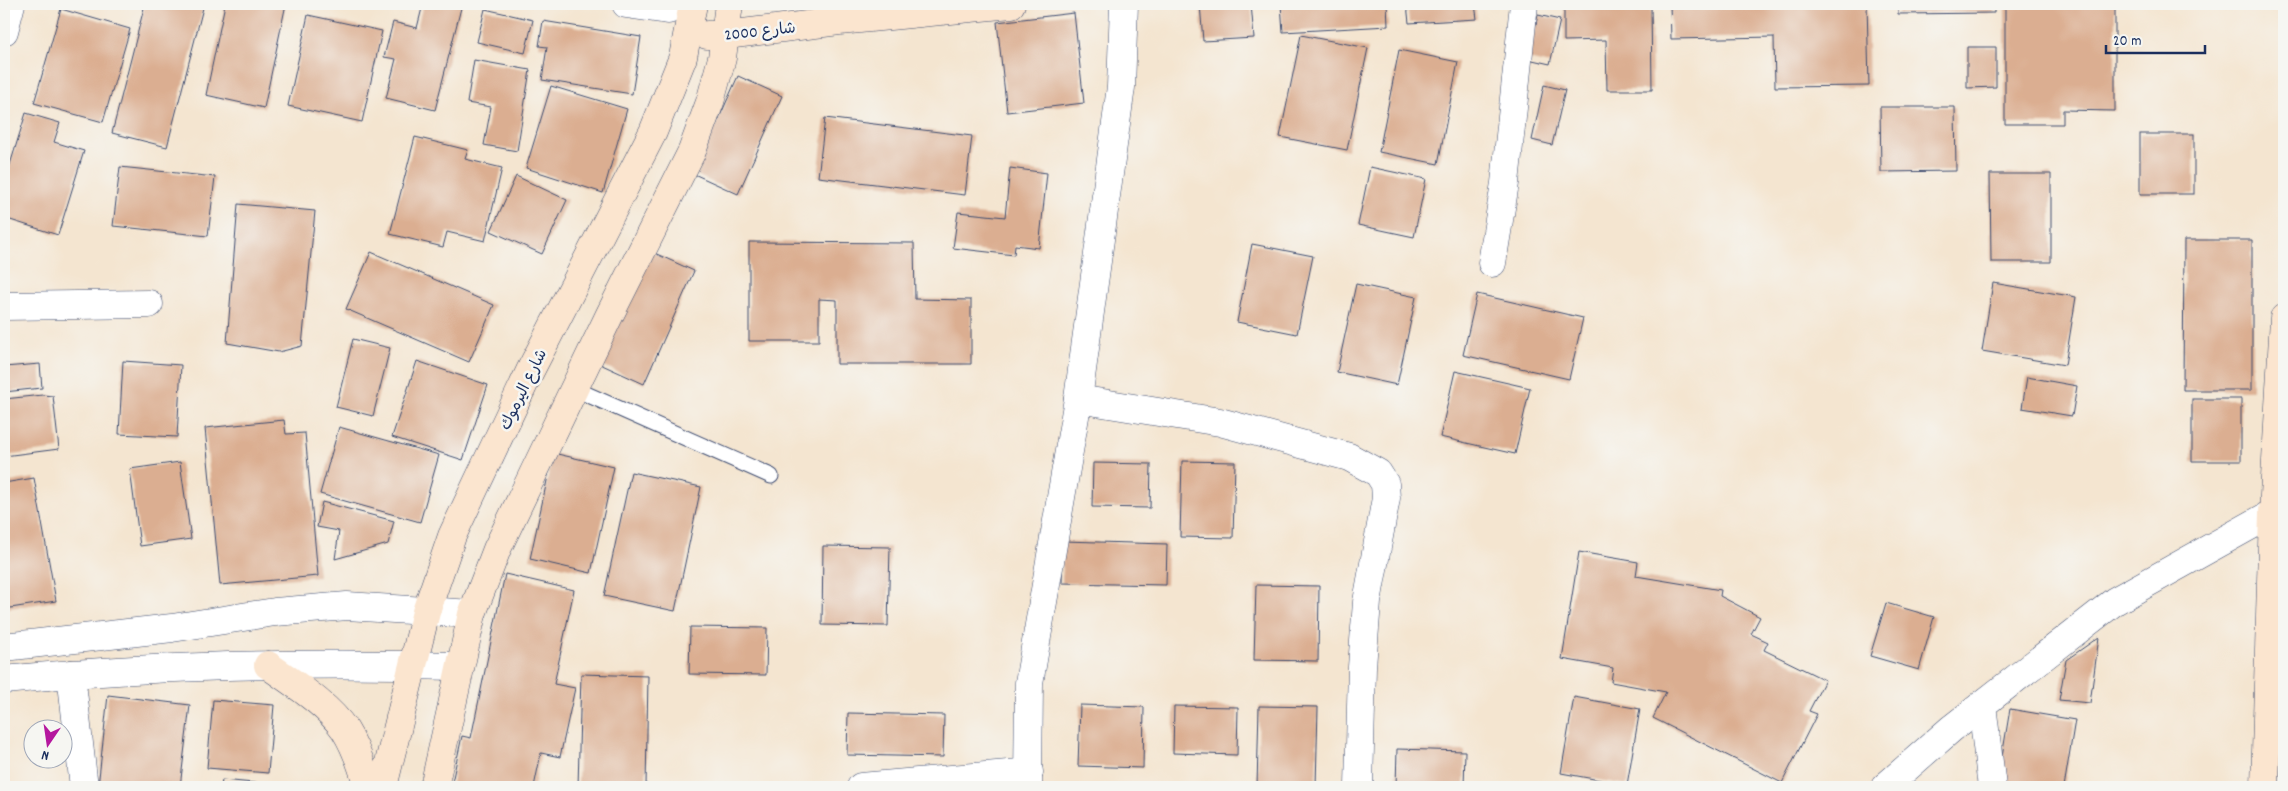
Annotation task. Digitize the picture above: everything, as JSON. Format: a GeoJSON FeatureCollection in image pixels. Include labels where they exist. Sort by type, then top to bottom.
{"type":"FeatureCollection","features":[{"type":"Feature","properties":{"kind":"main road"},"geometry":{"type":"LineString","coordinates":[[434,787],[472,614],[497,550],[609,316],[692,151],[710,102],[726,36],[729,4]]}},
{"type":"Feature","properties":{"kind":"main road","name":"شارع 2000"},"geometry":{"type":"LineString","coordinates":[[688,34],[726,36],[839,20],[1011,4]]}},
{"type":"Feature","properties":{"kind":"main road","name":"شارع اليرموك"},"geometry":{"type":"LineString","coordinates":[[383,787],[426,612],[452,536],[497,439],[653,132],[672,88],[688,34],[682,6]]}},
{"type":"Feature","properties":{"kind":"main road"},"geometry":{"type":"LineString","coordinates":[[2265,787],[2273,513],[2284,318]]}},
{"type":"Feature","properties":{"kind":"main road"},"geometry":{"type":"LineString","coordinates":[[268,665],[319,703],[345,730],[365,775],[368,787]]}},
{"type":"Feature","properties":{"kind":"street"},"geometry":{"type":"LineString","coordinates":[[4,31],[11,4]]}},
{"type":"Feature","properties":{"kind":"street"},"geometry":{"type":"LineString","coordinates":[[626,4],[682,6]]}},
{"type":"Feature","properties":{"kind":"street"},"geometry":{"type":"LineString","coordinates":[[862,787],[1028,780],[1029,682],[1078,399],[1121,87],[1124,4]]}},
{"type":"Feature","properties":{"kind":"street"},"geometry":{"type":"LineString","coordinates":[[1492,262],[1505,183],[1524,4]]}},
{"type":"Feature","properties":{"kind":"street"},"geometry":{"type":"LineString","coordinates":[[4,306],[149,304]]}},
{"type":"Feature","properties":{"kind":"street"},"geometry":{"type":"LineString","coordinates":[[1078,399],[1220,422],[1349,457],[1378,473],[1385,484],[1386,498],[1367,602],[1362,667],[1359,787]]}},
{"type":"Feature","properties":{"kind":"street"},"geometry":{"type":"LineString","coordinates":[[1885,787],[1951,729],[2115,601],[2273,513]]}},
{"type":"Feature","properties":{"kind":"street"},"geometry":{"type":"LineString","coordinates":[[4,647],[172,628],[275,612],[347,606],[472,614]]}},
{"type":"Feature","properties":{"kind":"street"},"geometry":{"type":"LineString","coordinates":[[4,680],[71,674],[268,665],[460,666]]}},
{"type":"Feature","properties":{"kind":"street"},"geometry":{"type":"LineString","coordinates":[[71,674],[84,787]]}},
{"type":"Feature","properties":{"kind":"street"},"geometry":{"type":"LineString","coordinates":[[1982,705],[1992,787]]}},
{"type":"Feature","properties":{"kind":"lane"},"geometry":{"type":"LineString","coordinates":[[575,389],[771,476]]}},
{"type":"Feature","properties":{"kind":"building"},"geometry":{"type":"Polygon","coordinates":[[[145,4],[204,4],[167,147],[112,133],[145,4]]]}},
{"type":"Feature","properties":{"kind":"building"},"geometry":{"type":"Polygon","coordinates":[[[225,4],[286,4],[264,108],[206,95],[225,4]]]}},
{"type":"Feature","properties":{"kind":"building"},"geometry":{"type":"Polygon","coordinates":[[[423,4],[462,4],[435,110],[386,98],[396,59],[384,57],[393,22],[417,28],[423,4]]]}},
{"type":"Feature","properties":{"kind":"building"},"geometry":{"type":"Polygon","coordinates":[[[1200,4],[1251,4],[1254,38],[1203,41],[1200,4]]]}},
{"type":"Feature","properties":{"kind":"building"},"geometry":{"type":"Polygon","coordinates":[[[1281,4],[1387,4],[1388,26],[1283,32],[1281,4]]]}},
{"type":"Feature","properties":{"kind":"building"},"geometry":{"type":"Polygon","coordinates":[[[1407,4],[1475,4],[1477,19],[1409,23],[1407,4]]]}},
{"type":"Feature","properties":{"kind":"building"},"geometry":{"type":"Polygon","coordinates":[[[1564,4],[1651,4],[1652,90],[1607,90],[1606,40],[1564,41],[1564,4]]]}},
{"type":"Feature","properties":{"kind":"building"},"geometry":{"type":"Polygon","coordinates":[[[1670,4],[1867,4],[1869,86],[1775,87],[1774,37],[1671,39],[1670,4]]]}},
{"type":"Feature","properties":{"kind":"building"},"geometry":{"type":"Polygon","coordinates":[[[1898,4],[1994,4],[1994,13],[1898,14],[1898,4]]]}},
{"type":"Feature","properties":{"kind":"building"},"geometry":{"type":"Polygon","coordinates":[[[2005,4],[2115,4],[2115,111],[2063,110],[2063,124],[2005,124],[2005,4]]]}},
{"type":"Feature","properties":{"kind":"building"},"geometry":{"type":"Polygon","coordinates":[[[61,9],[130,29],[103,122],[34,103],[61,9]]]}},
{"type":"Feature","properties":{"kind":"building"},"geometry":{"type":"Polygon","coordinates":[[[485,9],[533,20],[525,53],[477,42],[485,9]]]}},
{"type":"Feature","properties":{"kind":"building"},"geometry":{"type":"Polygon","coordinates":[[[1074,13],[1084,103],[1007,112],[997,22],[1074,13]]]}},
{"type":"Feature","properties":{"kind":"building"},"geometry":{"type":"Polygon","coordinates":[[[308,15],[382,31],[362,122],[288,106],[308,15]]]}},
{"type":"Feature","properties":{"kind":"building"},"geometry":{"type":"Polygon","coordinates":[[[1538,15],[1560,20],[1550,64],[1528,59],[1538,15]]]}},
{"type":"Feature","properties":{"kind":"building"},"geometry":{"type":"Polygon","coordinates":[[[543,21],[641,37],[632,94],[542,80],[547,47],[539,46],[543,21]]]}},
{"type":"Feature","properties":{"kind":"building"},"geometry":{"type":"Polygon","coordinates":[[[1301,35],[1368,48],[1347,150],[1280,137],[1301,35]]]}},
{"type":"Feature","properties":{"kind":"building"},"geometry":{"type":"Polygon","coordinates":[[[1967,47],[1996,47],[1996,87],[1967,88],[1967,47]]]}},
{"type":"Feature","properties":{"kind":"building"},"geometry":{"type":"Polygon","coordinates":[[[1399,50],[1458,62],[1438,164],[1379,152],[1399,50]]]}},
{"type":"Feature","properties":{"kind":"building"},"geometry":{"type":"Polygon","coordinates":[[[474,60],[530,70],[517,151],[484,145],[491,107],[467,103],[474,60]]]}},
{"type":"Feature","properties":{"kind":"building"},"geometry":{"type":"Polygon","coordinates":[[[738,76],[782,96],[738,194],[694,174],[738,76]]]}},
{"type":"Feature","properties":{"kind":"building"},"geometry":{"type":"Polygon","coordinates":[[[1544,85],[1565,90],[1552,145],[1532,140],[1544,85]]]}},
{"type":"Feature","properties":{"kind":"building"},"geometry":{"type":"Polygon","coordinates":[[[551,86],[627,109],[603,193],[526,168],[551,86]]]}},
{"type":"Feature","properties":{"kind":"building"},"geometry":{"type":"Polygon","coordinates":[[[1880,107],[1955,107],[1956,171],[1881,172],[1880,107]]]}},
{"type":"Feature","properties":{"kind":"building"},"geometry":{"type":"Polygon","coordinates":[[[26,113],[60,123],[54,142],[84,151],[58,235],[4,218],[4,184],[26,113]]]}},
{"type":"Feature","properties":{"kind":"building"},"geometry":{"type":"Polygon","coordinates":[[[825,118],[972,136],[965,195],[818,177],[825,118]]]}},
{"type":"Feature","properties":{"kind":"building"},"geometry":{"type":"Polygon","coordinates":[[[2140,134],[2194,134],[2194,194],[2140,194],[2140,134]]]}},
{"type":"Feature","properties":{"kind":"building"},"geometry":{"type":"Polygon","coordinates":[[[415,137],[468,150],[465,159],[502,168],[485,241],[447,232],[443,247],[390,234],[415,137]]]}},
{"type":"Feature","properties":{"kind":"building"},"geometry":{"type":"Polygon","coordinates":[[[120,167],[215,177],[208,236],[113,226],[120,167]]]}},
{"type":"Feature","properties":{"kind":"building"},"geometry":{"type":"Polygon","coordinates":[[[1370,167],[1426,179],[1414,237],[1358,225],[1370,167]]]}},
{"type":"Feature","properties":{"kind":"building"},"geometry":{"type":"Polygon","coordinates":[[[1010,168],[1047,173],[1039,248],[1015,245],[1014,255],[953,248],[958,212],[1005,217],[1010,168]]]}},
{"type":"Feature","properties":{"kind":"building"},"geometry":{"type":"Polygon","coordinates":[[[1990,174],[2051,174],[2051,262],[1991,262],[1990,174]]]}},
{"type":"Feature","properties":{"kind":"building"},"geometry":{"type":"Polygon","coordinates":[[[516,176],[567,200],[542,254],[491,231],[516,176]]]}},
{"type":"Feature","properties":{"kind":"building"},"geometry":{"type":"Polygon","coordinates":[[[238,204],[315,211],[302,346],[279,352],[227,343],[238,204]]]}},
{"type":"Feature","properties":{"kind":"building"},"geometry":{"type":"Polygon","coordinates":[[[2184,240],[2252,240],[2252,390],[2183,390],[2184,240]]]}},
{"type":"Feature","properties":{"kind":"building"},"geometry":{"type":"Polygon","coordinates":[[[749,242],[914,243],[915,299],[971,300],[971,364],[837,364],[837,300],[819,299],[819,341],[749,341],[749,242]]]}},
{"type":"Feature","properties":{"kind":"building"},"geometry":{"type":"Polygon","coordinates":[[[1252,244],[1313,256],[1297,334],[1237,322],[1252,244]]]}},
{"type":"Feature","properties":{"kind":"building"},"geometry":{"type":"Polygon","coordinates":[[[650,251],[694,271],[644,384],[600,364],[650,251]]]}},
{"type":"Feature","properties":{"kind":"building"},"geometry":{"type":"Polygon","coordinates":[[[371,252],[494,305],[469,362],[346,309],[371,252]]]}},
{"type":"Feature","properties":{"kind":"building"},"geometry":{"type":"Polygon","coordinates":[[[1993,283],[2076,297],[2065,365],[1982,351],[1993,283]]]}},
{"type":"Feature","properties":{"kind":"building"},"geometry":{"type":"Polygon","coordinates":[[[1356,284],[1416,297],[1397,385],[1337,372],[1356,284]]]}},
{"type":"Feature","properties":{"kind":"building"},"geometry":{"type":"Polygon","coordinates":[[[1477,294],[1583,318],[1569,379],[1463,355],[1477,294]]]}},
{"type":"Feature","properties":{"kind":"building"},"geometry":{"type":"Polygon","coordinates":[[[353,339],[390,348],[373,416],[336,407],[353,339]]]}},
{"type":"Feature","properties":{"kind":"building"},"geometry":{"type":"Polygon","coordinates":[[[123,361],[181,365],[177,437],[119,434],[123,361]]]}},
{"type":"Feature","properties":{"kind":"building"},"geometry":{"type":"Polygon","coordinates":[[[417,361],[488,385],[463,460],[392,437],[417,361]]]}},
{"type":"Feature","properties":{"kind":"building"},"geometry":{"type":"Polygon","coordinates":[[[40,364],[42,388],[4,392],[4,367],[40,364]]]}},
{"type":"Feature","properties":{"kind":"building"},"geometry":{"type":"Polygon","coordinates":[[[1455,371],[1530,388],[1515,454],[1440,437],[1455,371]]]}},
{"type":"Feature","properties":{"kind":"building"},"geometry":{"type":"Polygon","coordinates":[[[2027,377],[2077,386],[2072,416],[2022,408],[2027,377]]]}},
{"type":"Feature","properties":{"kind":"building"},"geometry":{"type":"Polygon","coordinates":[[[43,395],[53,396],[59,449],[4,456],[4,399],[43,395]]]}},
{"type":"Feature","properties":{"kind":"building"},"geometry":{"type":"Polygon","coordinates":[[[2192,399],[2241,399],[2241,461],[2192,461],[2192,399]]]}},
{"type":"Feature","properties":{"kind":"building"},"geometry":{"type":"Polygon","coordinates":[[[284,420],[286,434],[305,433],[318,576],[220,585],[205,428],[284,420]]]}},
{"type":"Feature","properties":{"kind":"building"},"geometry":{"type":"Polygon","coordinates":[[[339,427],[439,455],[420,522],[320,494],[339,427]]]}},
{"type":"Feature","properties":{"kind":"building"},"geometry":{"type":"Polygon","coordinates":[[[553,453],[614,467],[591,573],[530,559],[553,453]]]}},
{"type":"Feature","properties":{"kind":"building"},"geometry":{"type":"Polygon","coordinates":[[[1182,461],[1235,462],[1233,538],[1180,537],[1182,461]]]}},
{"type":"Feature","properties":{"kind":"building"},"geometry":{"type":"Polygon","coordinates":[[[180,462],[191,539],[140,546],[130,469],[180,462]]]}},
{"type":"Feature","properties":{"kind":"building"},"geometry":{"type":"Polygon","coordinates":[[[1093,463],[1151,464],[1150,508],[1092,507],[1093,463]]]}},
{"type":"Feature","properties":{"kind":"building"},"geometry":{"type":"Polygon","coordinates":[[[631,472],[701,487],[675,611],[604,596],[631,472]]]}},
{"type":"Feature","properties":{"kind":"building"},"geometry":{"type":"Polygon","coordinates":[[[34,478],[56,601],[4,609],[4,483],[34,478]]]}},
{"type":"Feature","properties":{"kind":"building"},"geometry":{"type":"Polygon","coordinates":[[[322,502],[394,521],[388,544],[335,559],[339,531],[317,527],[322,502]]]}},
{"type":"Feature","properties":{"kind":"building"},"geometry":{"type":"Polygon","coordinates":[[[1063,541],[1167,544],[1166,585],[1062,583],[1063,541]]]}},
{"type":"Feature","properties":{"kind":"building"},"geometry":{"type":"Polygon","coordinates":[[[823,546],[890,547],[888,626],[822,625],[823,546]]]}},
{"type":"Feature","properties":{"kind":"building"},"geometry":{"type":"Polygon","coordinates":[[[1579,552],[1638,562],[1636,576],[1721,590],[1720,596],[1760,617],[1751,634],[1768,642],[1764,650],[1825,680],[1809,711],[1817,714],[1782,783],[1653,718],[1666,692],[1611,682],[1613,668],[1562,659],[1579,552]]]}},
{"type":"Feature","properties":{"kind":"building"},"geometry":{"type":"Polygon","coordinates":[[[505,574],[574,590],[554,684],[575,688],[560,757],[541,753],[534,787],[451,787],[462,736],[471,738],[505,574]]]}},
{"type":"Feature","properties":{"kind":"building"},"geometry":{"type":"Polygon","coordinates":[[[1256,585],[1319,586],[1318,661],[1254,660],[1256,585]]]}},
{"type":"Feature","properties":{"kind":"building"},"geometry":{"type":"Polygon","coordinates":[[[1886,603],[1934,617],[1919,670],[1870,656],[1886,603]]]}},
{"type":"Feature","properties":{"kind":"building"},"geometry":{"type":"Polygon","coordinates":[[[690,627],[767,628],[766,675],[689,674],[690,627]]]}},
{"type":"Feature","properties":{"kind":"building"},"geometry":{"type":"Polygon","coordinates":[[[2099,637],[2090,703],[2059,700],[2066,660],[2099,637]]]}},
{"type":"Feature","properties":{"kind":"building"},"geometry":{"type":"Polygon","coordinates":[[[581,674],[648,676],[646,787],[578,787],[581,674]]]}},
{"type":"Feature","properties":{"kind":"building"},"geometry":{"type":"Polygon","coordinates":[[[108,695],[190,705],[180,787],[98,787],[108,695]]]}},
{"type":"Feature","properties":{"kind":"building"},"geometry":{"type":"Polygon","coordinates":[[[1574,697],[1640,709],[1627,785],[1561,773],[1574,697]]]}},
{"type":"Feature","properties":{"kind":"building"},"geometry":{"type":"Polygon","coordinates":[[[213,700],[274,705],[268,773],[207,768],[213,700]]]}},
{"type":"Feature","properties":{"kind":"building"},"geometry":{"type":"Polygon","coordinates":[[[1080,705],[1144,707],[1143,768],[1078,766],[1080,705]]]}},
{"type":"Feature","properties":{"kind":"building"},"geometry":{"type":"Polygon","coordinates":[[[1174,706],[1238,707],[1237,755],[1173,753],[1174,706]]]}},
{"type":"Feature","properties":{"kind":"building"},"geometry":{"type":"Polygon","coordinates":[[[1259,706],[1318,707],[1316,787],[1257,787],[1259,706]]]}},
{"type":"Feature","properties":{"kind":"building"},"geometry":{"type":"Polygon","coordinates":[[[2010,709],[2075,720],[2064,787],[1997,787],[2010,709]]]}},
{"type":"Feature","properties":{"kind":"building"},"geometry":{"type":"Polygon","coordinates":[[[848,713],[944,715],[943,757],[847,755],[848,713]]]}},
{"type":"Feature","properties":{"kind":"building"},"geometry":{"type":"Polygon","coordinates":[[[1397,749],[1465,751],[1464,787],[1396,787],[1397,749]]]}},
{"type":"Feature","properties":{"kind":"building"},"geometry":{"type":"Polygon","coordinates":[[[222,780],[285,786],[285,787],[221,787],[222,780]]]}}]}
